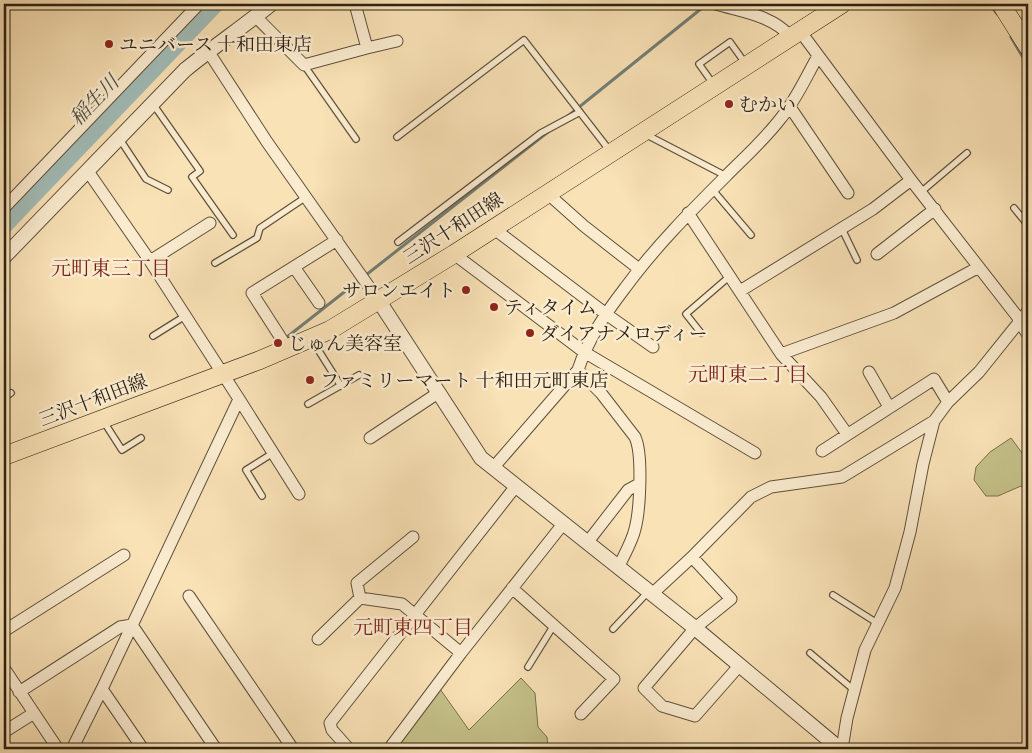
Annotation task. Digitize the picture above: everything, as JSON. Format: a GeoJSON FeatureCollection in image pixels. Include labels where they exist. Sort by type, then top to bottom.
{"type":"FeatureCollection","features":[{"type":"Feature","properties":{"kind":"main road","name":"三沢十和田線"},"geometry":{"type":"LineString","coordinates":[[4,456],[288,349],[330,330],[454,254],[842,4]]}},
{"type":"Feature","properties":{"kind":"main road"},"geometry":{"type":"LineString","coordinates":[[1001,4],[1028,47]]}},
{"type":"Feature","properties":{"kind":"street"},"geometry":{"type":"LineString","coordinates":[[4,208],[199,4]]}},
{"type":"Feature","properties":{"kind":"street"},"geometry":{"type":"LineString","coordinates":[[4,257],[118,137],[185,70],[271,4]]}},
{"type":"Feature","properties":{"kind":"street"},"geometry":{"type":"LineString","coordinates":[[355,4],[367,48]]}},
{"type":"Feature","properties":{"kind":"street"},"geometry":{"type":"LineString","coordinates":[[723,5],[769,19],[795,34],[818,56],[979,267],[1024,315],[1028,332]]}},
{"type":"Feature","properties":{"kind":"street"},"geometry":{"type":"LineString","coordinates":[[256,17],[304,65],[397,41]]}},
{"type":"Feature","properties":{"kind":"street"},"geometry":{"type":"LineString","coordinates":[[208,51],[267,142],[379,301],[480,458],[695,628],[841,749],[865,650],[895,588],[910,532],[923,464],[934,421],[948,402],[978,372],[1024,315]]}},
{"type":"Feature","properties":{"kind":"street"},"geometry":{"type":"LineString","coordinates":[[493,468],[578,370],[593,334],[639,269],[688,212],[760,142],[790,107],[818,56]]}},
{"type":"Feature","properties":{"kind":"street"},"geometry":{"type":"LineString","coordinates":[[790,107],[848,193]]}},
{"type":"Feature","properties":{"kind":"street"},"geometry":{"type":"LineString","coordinates":[[87,170],[150,261],[300,494]]}},
{"type":"Feature","properties":{"kind":"street"},"geometry":{"type":"LineString","coordinates":[[740,291],[873,209],[911,180]]}},
{"type":"Feature","properties":{"kind":"street"},"geometry":{"type":"LineString","coordinates":[[547,193],[584,226],[639,269]]}},
{"type":"Feature","properties":{"kind":"street"},"geometry":{"type":"LineString","coordinates":[[877,254],[934,209]]}},
{"type":"Feature","properties":{"kind":"street"},"geometry":{"type":"LineString","coordinates":[[688,212],[781,354],[821,397],[847,434]]}},
{"type":"Feature","properties":{"kind":"street"},"geometry":{"type":"LineString","coordinates":[[150,261],[210,223]]}},
{"type":"Feature","properties":{"kind":"street"},"geometry":{"type":"LineString","coordinates":[[493,228],[606,314],[653,347]]}},
{"type":"Feature","properties":{"kind":"street"},"geometry":{"type":"LineString","coordinates":[[288,349],[252,293],[337,240]]}},
{"type":"Feature","properties":{"kind":"street"},"geometry":{"type":"LineString","coordinates":[[454,254],[584,352],[755,453]]}},
{"type":"Feature","properties":{"kind":"street"},"geometry":{"type":"LineString","coordinates":[[294,267],[319,303]]}},
{"type":"Feature","properties":{"kind":"street"},"geometry":{"type":"LineString","coordinates":[[781,354],[894,313],[979,267]]}},
{"type":"Feature","properties":{"kind":"street"},"geometry":{"type":"LineString","coordinates":[[578,370],[601,393],[635,437],[638,445],[640,457],[638,513],[635,530],[618,568]]}},
{"type":"Feature","properties":{"kind":"street"},"geometry":{"type":"LineString","coordinates":[[869,372],[889,407]]}},
{"type":"Feature","properties":{"kind":"street"},"geometry":{"type":"LineString","coordinates":[[822,451],[934,379],[948,402]]}},
{"type":"Feature","properties":{"kind":"street"},"geometry":{"type":"LineString","coordinates":[[370,438],[438,393]]}},
{"type":"Feature","properties":{"kind":"street"},"geometry":{"type":"LineString","coordinates":[[72,749],[239,398]]}},
{"type":"Feature","properties":{"kind":"street"},"geometry":{"type":"LineString","coordinates":[[650,593],[692,557],[751,497],[771,487],[842,477],[934,421]]}},
{"type":"Feature","properties":{"kind":"street"},"geometry":{"type":"LineString","coordinates":[[587,543],[628,490],[639,484]]}},
{"type":"Feature","properties":{"kind":"street"},"geometry":{"type":"LineString","coordinates":[[346,748],[332,730],[330,723],[516,486]]}},
{"type":"Feature","properties":{"kind":"street"},"geometry":{"type":"LineString","coordinates":[[388,749],[563,524]]}},
{"type":"Feature","properties":{"kind":"street"},"geometry":{"type":"LineString","coordinates":[[360,598],[358,583],[413,537]]}},
{"type":"Feature","properties":{"kind":"street"},"geometry":{"type":"LineString","coordinates":[[4,631],[124,555]]}},
{"type":"Feature","properties":{"kind":"street"},"geometry":{"type":"LineString","coordinates":[[692,557],[731,599],[695,628],[644,688],[662,706],[695,716],[739,666]]}},
{"type":"Feature","properties":{"kind":"street"},"geometry":{"type":"LineString","coordinates":[[512,588],[614,679],[581,714]]}},
{"type":"Feature","properties":{"kind":"street"},"geometry":{"type":"LineString","coordinates":[[189,596],[293,749]]}},
{"type":"Feature","properties":{"kind":"street"},"geometry":{"type":"LineString","coordinates":[[360,598],[402,604],[461,653]]}},
{"type":"Feature","properties":{"kind":"street"},"geometry":{"type":"LineString","coordinates":[[318,639],[360,598]]}},
{"type":"Feature","properties":{"kind":"street"},"geometry":{"type":"LineString","coordinates":[[19,692],[120,628],[132,624]]}},
{"type":"Feature","properties":{"kind":"street"},"geometry":{"type":"LineString","coordinates":[[132,624],[216,749]]}},
{"type":"Feature","properties":{"kind":"street"},"geometry":{"type":"LineString","coordinates":[[4,668],[58,749]]}},
{"type":"Feature","properties":{"kind":"street"},"geometry":{"type":"LineString","coordinates":[[102,689],[143,749]]}},
{"type":"Feature","properties":{"kind":"street"},"geometry":{"type":"LineString","coordinates":[[4,732],[34,713]]}},
{"type":"Feature","properties":{"kind":"lane"},"geometry":{"type":"LineString","coordinates":[[397,137],[524,40],[611,152]]}},
{"type":"Feature","properties":{"kind":"lane"},"geometry":{"type":"LineString","coordinates":[[714,86],[699,64],[730,42],[747,65]]}},
{"type":"Feature","properties":{"kind":"lane"},"geometry":{"type":"LineString","coordinates":[[304,65],[356,139]]}},
{"type":"Feature","properties":{"kind":"lane"},"geometry":{"type":"LineString","coordinates":[[152,103],[200,171],[192,177],[233,235]]}},
{"type":"Feature","properties":{"kind":"lane"},"geometry":{"type":"LineString","coordinates":[[398,242],[541,132],[580,112]]}},
{"type":"Feature","properties":{"kind":"lane"},"geometry":{"type":"LineString","coordinates":[[642,132],[726,176]]}},
{"type":"Feature","properties":{"kind":"lane"},"geometry":{"type":"LineString","coordinates":[[118,137],[146,179],[168,190]]}},
{"type":"Feature","properties":{"kind":"lane"},"geometry":{"type":"LineString","coordinates":[[921,192],[967,153]]}},
{"type":"Feature","properties":{"kind":"lane"},"geometry":{"type":"LineString","coordinates":[[712,189],[751,235]]}},
{"type":"Feature","properties":{"kind":"lane"},"geometry":{"type":"LineString","coordinates":[[215,263],[257,238],[260,228],[306,197]]}},
{"type":"Feature","properties":{"kind":"lane"},"geometry":{"type":"LineString","coordinates":[[1014,208],[1028,223]]}},
{"type":"Feature","properties":{"kind":"lane"},"geometry":{"type":"LineString","coordinates":[[842,229],[856,260]]}},
{"type":"Feature","properties":{"kind":"lane"},"geometry":{"type":"LineString","coordinates":[[701,333],[686,314],[730,276]]}},
{"type":"Feature","properties":{"kind":"lane"},"geometry":{"type":"LineString","coordinates":[[153,336],[185,316]]}},
{"type":"Feature","properties":{"kind":"lane"},"geometry":{"type":"LineString","coordinates":[[311,338],[341,386]]}},
{"type":"Feature","properties":{"kind":"lane"},"geometry":{"type":"LineString","coordinates":[[308,404],[359,375]]}},
{"type":"Feature","properties":{"kind":"lane"},"geometry":{"type":"LineString","coordinates":[[4,398],[11,393]]}},
{"type":"Feature","properties":{"kind":"lane"},"geometry":{"type":"LineString","coordinates":[[102,419],[122,450],[141,438]]}},
{"type":"Feature","properties":{"kind":"lane"},"geometry":{"type":"LineString","coordinates":[[262,496],[246,470],[273,453]]}},
{"type":"Feature","properties":{"kind":"lane"},"geometry":{"type":"LineString","coordinates":[[613,629],[650,593]]}},
{"type":"Feature","properties":{"kind":"lane"},"geometry":{"type":"LineString","coordinates":[[832,595],[877,623]]}},
{"type":"Feature","properties":{"kind":"lane"},"geometry":{"type":"LineString","coordinates":[[528,667],[554,625]]}},
{"type":"Feature","properties":{"kind":"lane"},"geometry":{"type":"LineString","coordinates":[[810,653],[854,690]]}},
{"type":"Feature","properties":{"kind":"shaded area"},"geometry":{"type":"Polygon","coordinates":[[[1011,438],[1028,461],[1028,493],[1021,486],[998,496],[986,496],[974,480],[976,467],[990,452],[1011,438]]]}},
{"type":"Feature","properties":{"kind":"shaded area"},"geometry":{"type":"Polygon","coordinates":[[[521,678],[535,693],[538,727],[547,737],[548,749],[395,749],[440,689],[469,730],[521,678]]]}},
{"type":"Feature","properties":{"kind":"waterway","name":"稲生川"},"geometry":{"type":"LineString","coordinates":[[4,225],[215,4]]}},
{"type":"Feature","properties":{"kind":"waterway"},"geometry":{"type":"LineString","coordinates":[[568,116],[707,4]]}},
{"type":"Feature","properties":{"kind":"waterway"},"geometry":{"type":"LineString","coordinates":[[990,4],[997,14]]}},
{"type":"Feature","properties":{"kind":"waterway"},"geometry":{"type":"LineString","coordinates":[[1011,37],[1028,66]]}},
{"type":"Feature","properties":{"kind":"waterway"},"geometry":{"type":"LineString","coordinates":[[287,337],[548,132]]}},
{"type":"Feature","properties":{"kind":"place","name":"ユニバース 十和田東店"},"geometry":{"type":"Point","coordinates":[109,44]}},
{"type":"Feature","properties":{"kind":"place","name":"むかい"},"geometry":{"type":"Point","coordinates":[729,104]}},
{"type":"Feature","properties":{"kind":"place","name":"サロンエイト"},"geometry":{"type":"Point","coordinates":[466,290]}},
{"type":"Feature","properties":{"kind":"place","name":"ティタイム"},"geometry":{"type":"Point","coordinates":[494,307]}},
{"type":"Feature","properties":{"kind":"place","name":"ダイアナメロディー"},"geometry":{"type":"Point","coordinates":[530,333]}},
{"type":"Feature","properties":{"kind":"place","name":"じゅん美容室"},"geometry":{"type":"Point","coordinates":[278,343]}},
{"type":"Feature","properties":{"kind":"place","name":"ファミリーマート 十和田元町東店"},"geometry":{"type":"Point","coordinates":[310,380]}},
{"type":"Feature","properties":{"kind":"district","name":"元町東三丁目"},"geometry":{"type":"Point","coordinates":[111,268]}},
{"type":"Feature","properties":{"kind":"district","name":"元町東二丁目"},"geometry":{"type":"Point","coordinates":[748,374]}},
{"type":"Feature","properties":{"kind":"district","name":"元町東四丁目"},"geometry":{"type":"Point","coordinates":[413,627]}}]}
